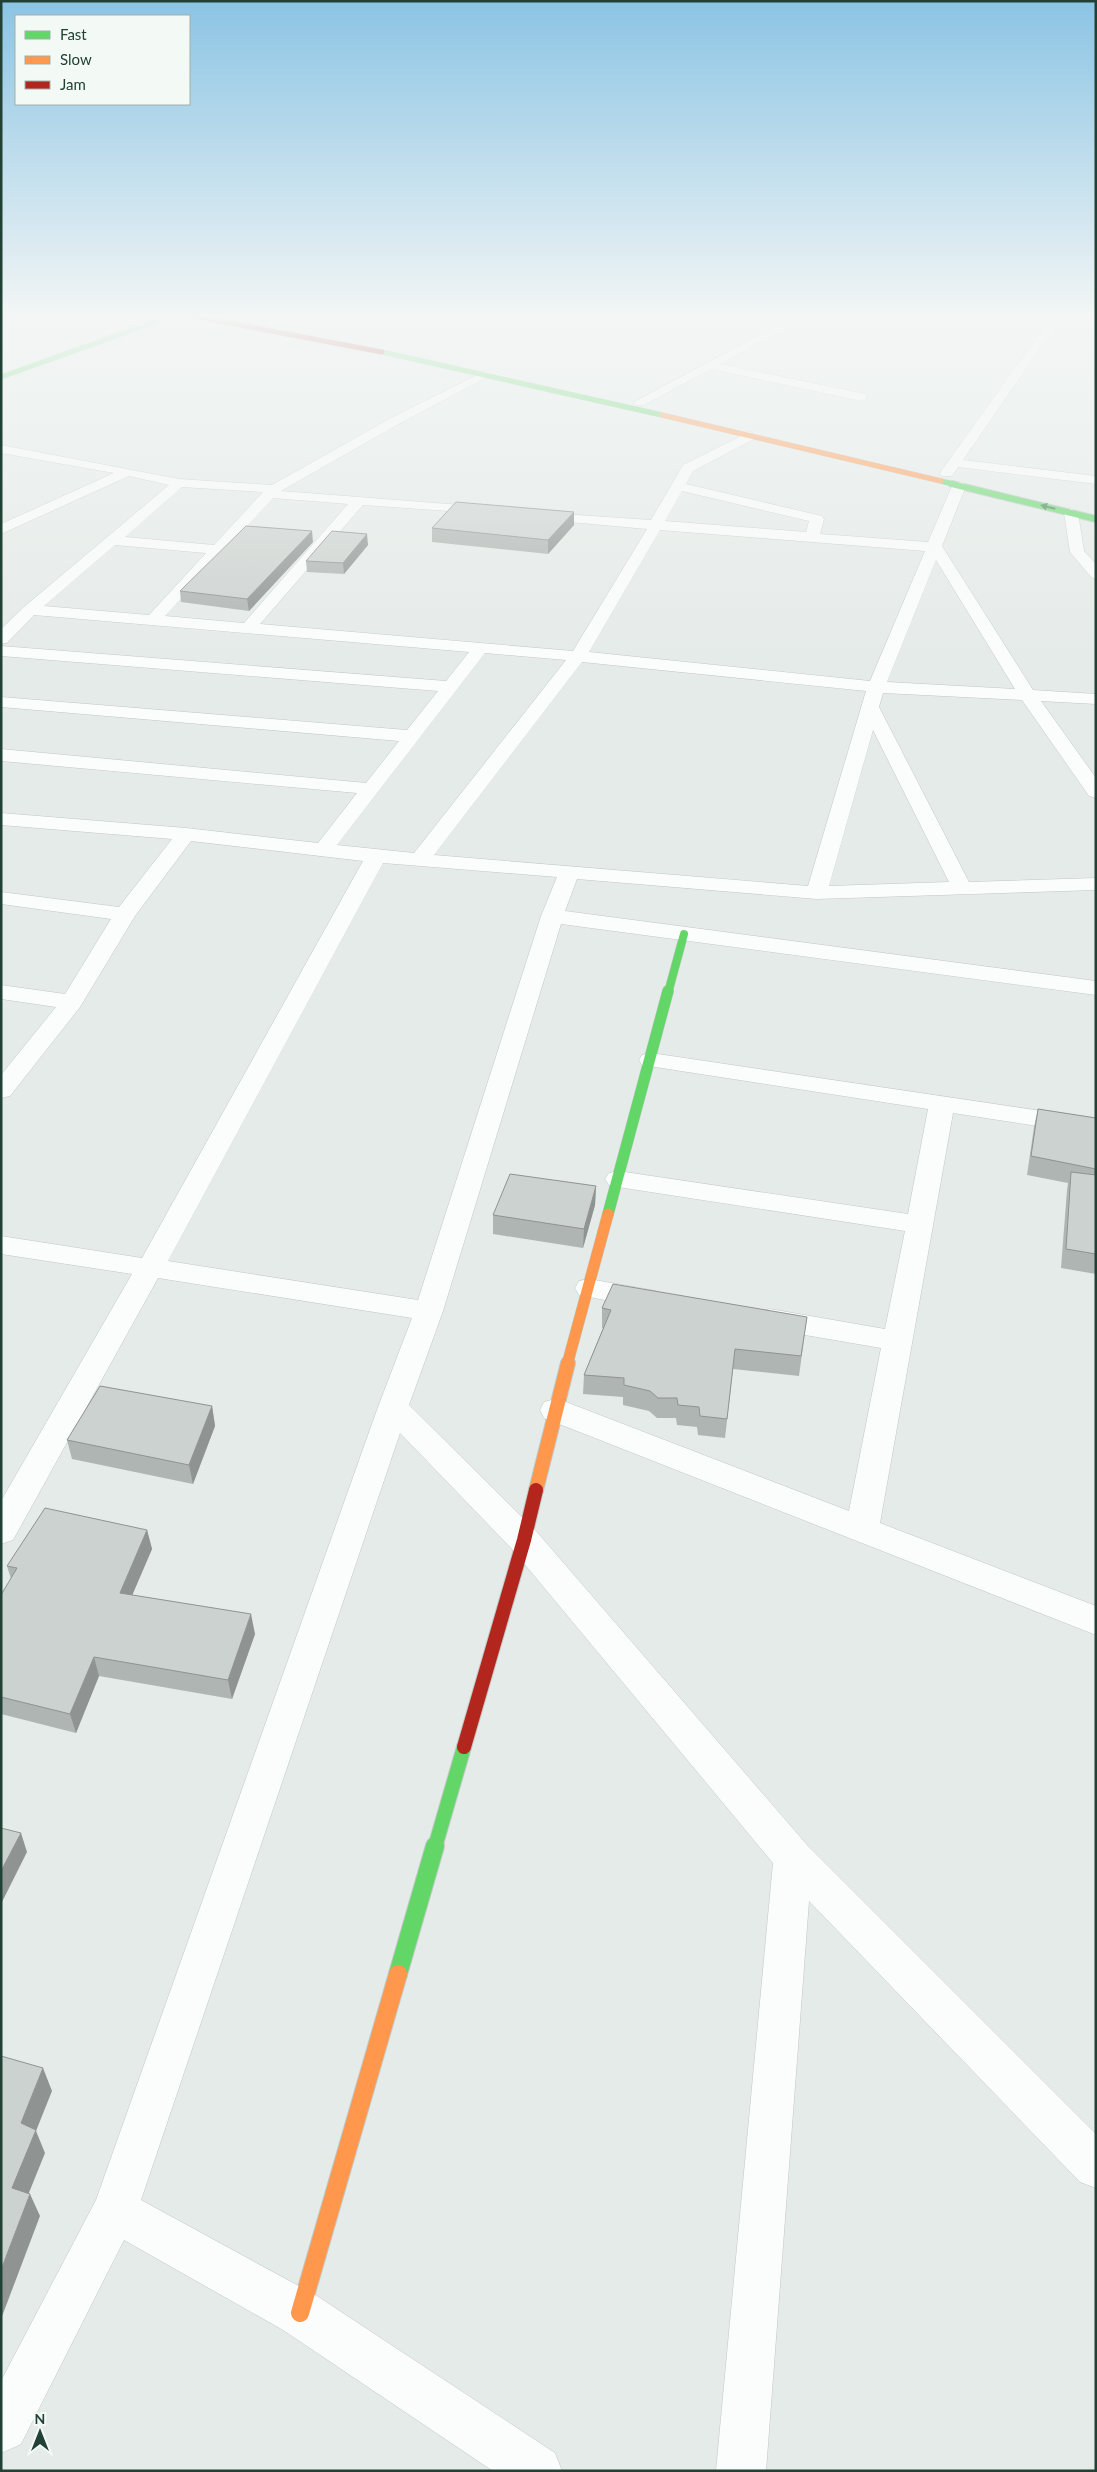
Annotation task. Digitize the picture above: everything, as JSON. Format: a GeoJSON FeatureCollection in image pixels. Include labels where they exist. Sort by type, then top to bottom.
{"type":"FeatureCollection","features":[{"type":"Feature","properties":{"kind":"main road"},"geometry":{"type":"LineString","coordinates":[[721,429],[1096,519]]}},
{"type":"Feature","properties":{"kind":"main road"},"geometry":{"type":"LineString","coordinates":[[769,429],[950,468],[1096,509]]}},
{"type":"Feature","properties":{"kind":"main road"},"geometry":{"type":"LineString","coordinates":[[300,2313],[524,1540],[555,1410],[684,934]]}},
{"type":"Feature","properties":{"kind":"street"},"geometry":{"type":"LineString","coordinates":[[154,620],[272,492],[380,429]]}},
{"type":"Feature","properties":{"kind":"street"},"geometry":{"type":"LineString","coordinates":[[950,468],[977,429]]}},
{"type":"Feature","properties":{"kind":"street"},"geometry":{"type":"LineString","coordinates":[[421,858],[578,656],[688,468],[749,436]]}},
{"type":"Feature","properties":{"kind":"street"},"geometry":{"type":"LineString","coordinates":[[1,449],[179,483],[359,501],[498,512]]}},
{"type":"Feature","properties":{"kind":"street"},"geometry":{"type":"LineString","coordinates":[[950,468],[1096,480]]}},
{"type":"Feature","properties":{"kind":"street"},"geometry":{"type":"LineString","coordinates":[[1,530],[128,472]]}},
{"type":"Feature","properties":{"kind":"street"},"geometry":{"type":"LineString","coordinates":[[1,639],[30,610],[179,483]]}},
{"type":"Feature","properties":{"kind":"street"},"geometry":{"type":"LineString","coordinates":[[678,486],[817,519],[812,537]]}},
{"type":"Feature","properties":{"kind":"street"},"geometry":{"type":"LineString","coordinates":[[817,893],[876,687],[959,486]]}},
{"type":"Feature","properties":{"kind":"street"},"geometry":{"type":"LineString","coordinates":[[248,628],[359,501]]}},
{"type":"Feature","properties":{"kind":"street"},"geometry":{"type":"LineString","coordinates":[[1071,513],[1077,552],[1096,574]]}},
{"type":"Feature","properties":{"kind":"street"},"geometry":{"type":"LineString","coordinates":[[527,515],[935,547]]}},
{"type":"Feature","properties":{"kind":"street"},"geometry":{"type":"LineString","coordinates":[[112,540],[218,550]]}},
{"type":"Feature","properties":{"kind":"street"},"geometry":{"type":"LineString","coordinates":[[935,547],[1028,696],[1096,792]]}},
{"type":"Feature","properties":{"kind":"street"},"geometry":{"type":"LineString","coordinates":[[30,610],[578,656],[876,687],[1096,699]]}},
{"type":"Feature","properties":{"kind":"street"},"geometry":{"type":"LineString","coordinates":[[323,850],[410,736],[452,687],[480,649]]}},
{"type":"Feature","properties":{"kind":"street"},"geometry":{"type":"LineString","coordinates":[[1,651],[452,687]]}},
{"type":"Feature","properties":{"kind":"street"},"geometry":{"type":"LineString","coordinates":[[1,702],[410,736]]}},
{"type":"Feature","properties":{"kind":"street"},"geometry":{"type":"LineString","coordinates":[[870,706],[962,888]]}},
{"type":"Feature","properties":{"kind":"street"},"geometry":{"type":"LineString","coordinates":[[1,755],[371,789]]}},
{"type":"Feature","properties":{"kind":"street"},"geometry":{"type":"LineString","coordinates":[[1,818],[186,834],[376,856],[421,858],[817,893],[1096,884]]}},
{"type":"Feature","properties":{"kind":"street"},"geometry":{"type":"LineString","coordinates":[[2,1090],[72,1002],[125,914],[186,834]]}},
{"type":"Feature","properties":{"kind":"street"},"geometry":{"type":"LineString","coordinates":[[1,1531],[150,1268],[376,856]]}},
{"type":"Feature","properties":{"kind":"street"},"geometry":{"type":"LineString","coordinates":[[2,2429],[115,2210],[393,1407],[429,1312],[552,916],[570,871]]}},
{"type":"Feature","properties":{"kind":"street"},"geometry":{"type":"LineString","coordinates":[[1,898],[125,914]]}},
{"type":"Feature","properties":{"kind":"street"},"geometry":{"type":"LineString","coordinates":[[552,916],[1096,988]]}},
{"type":"Feature","properties":{"kind":"street"},"geometry":{"type":"LineString","coordinates":[[1,992],[72,1002]]}},
{"type":"Feature","properties":{"kind":"street"},"geometry":{"type":"LineString","coordinates":[[651,1060],[1096,1127]]}},
{"type":"Feature","properties":{"kind":"street"},"geometry":{"type":"LineString","coordinates":[[862,1530],[942,1104]]}},
{"type":"Feature","properties":{"kind":"street"},"geometry":{"type":"LineString","coordinates":[[618,1179],[919,1224]]}},
{"type":"Feature","properties":{"kind":"street"},"geometry":{"type":"LineString","coordinates":[[1,1245],[429,1312]]}},
{"type":"Feature","properties":{"kind":"street"},"geometry":{"type":"LineString","coordinates":[[589,1288],[676,1303]]}},
{"type":"Feature","properties":{"kind":"street"},"geometry":{"type":"LineString","coordinates":[[743,1315],[898,1341]]}},
{"type":"Feature","properties":{"kind":"street"},"geometry":{"type":"LineString","coordinates":[[393,1407],[524,1540],[793,1858],[1096,2166]]}},
{"type":"Feature","properties":{"kind":"street"},"geometry":{"type":"LineString","coordinates":[[555,1410],[1096,1622]]}},
{"type":"Feature","properties":{"kind":"street"},"geometry":{"type":"LineString","coordinates":[[741,2471],[793,1858]]}},
{"type":"Feature","properties":{"kind":"street"},"geometry":{"type":"LineString","coordinates":[[115,2210],[300,2313],[537,2471]]}},
{"type":"Feature","properties":{"kind":"building"},"geometry":{"type":"Polygon","coordinates":[[[456,502],[574,512],[548,540],[432,528],[456,502]]]}},
{"type":"Feature","properties":{"kind":"building"},"geometry":{"type":"Polygon","coordinates":[[[246,526],[312,531],[247,599],[180,591],[246,526]]]}},
{"type":"Feature","properties":{"kind":"building"},"geometry":{"type":"Polygon","coordinates":[[[332,531],[367,534],[343,563],[306,561],[332,531]]]}},
{"type":"Feature","properties":{"kind":"building"},"geometry":{"type":"Polygon","coordinates":[[[1038,1109],[1096,1118],[1096,1169],[1031,1156],[1038,1109]]]}},
{"type":"Feature","properties":{"kind":"building"},"geometry":{"type":"Polygon","coordinates":[[[1071,1172],[1096,1175],[1096,1254],[1066,1249],[1071,1172]]]}},
{"type":"Feature","properties":{"kind":"building"},"geometry":{"type":"Polygon","coordinates":[[[510,1174],[596,1186],[584,1229],[493,1215],[510,1174]]]}},
{"type":"Feature","properties":{"kind":"building"},"geometry":{"type":"Polygon","coordinates":[[[613,1284],[807,1317],[801,1356],[735,1349],[727,1419],[700,1416],[699,1407],[678,1405],[677,1398],[658,1398],[650,1391],[624,1385],[624,1378],[584,1375],[611,1310],[602,1308],[613,1284]]]}},
{"type":"Feature","properties":{"kind":"building"},"geometry":{"type":"Polygon","coordinates":[[[100,1386],[212,1406],[189,1465],[67,1440],[100,1386]]]}},
{"type":"Feature","properties":{"kind":"building"},"geometry":{"type":"Polygon","coordinates":[[[45,1508],[147,1530],[120,1593],[251,1614],[228,1680],[94,1657],[70,1714],[1,1697],[1,1595],[17,1568],[7,1566],[45,1508]]]}},
{"type":"Feature","properties":{"kind":"building"},"geometry":{"type":"Polygon","coordinates":[[[1,1828],[21,1833],[1,1871],[1,1828]]]}},
{"type":"Feature","properties":{"kind":"building"},"geometry":{"type":"Polygon","coordinates":[[[1,2056],[43,2068],[21,2123],[36,2130],[12,2188],[30,2194],[1,2270],[1,2056]]]}},
{"type":"Feature","properties":{"kind":"traffic: fast"},"geometry":{"type":"LineString","coordinates":[[941,481],[1096,519]]}},
{"type":"Feature","properties":{"kind":"traffic: fast"},"geometry":{"type":"LineString","coordinates":[[608,1214],[684,934]]}},
{"type":"Feature","properties":{"kind":"traffic: fast"},"geometry":{"type":"LineString","coordinates":[[398,1974],[464,1747]]}},
{"type":"Feature","properties":{"kind":"traffic: slow"},"geometry":{"type":"LineString","coordinates":[[723,429],[941,481]]}},
{"type":"Feature","properties":{"kind":"traffic: slow"},"geometry":{"type":"LineString","coordinates":[[536,1490],[555,1410],[608,1214]]}},
{"type":"Feature","properties":{"kind":"traffic: slow"},"geometry":{"type":"LineString","coordinates":[[300,2313],[398,1974]]}},
{"type":"Feature","properties":{"kind":"traffic: jam"},"geometry":{"type":"LineString","coordinates":[[464,1747],[524,1540],[536,1490]]}}]}
